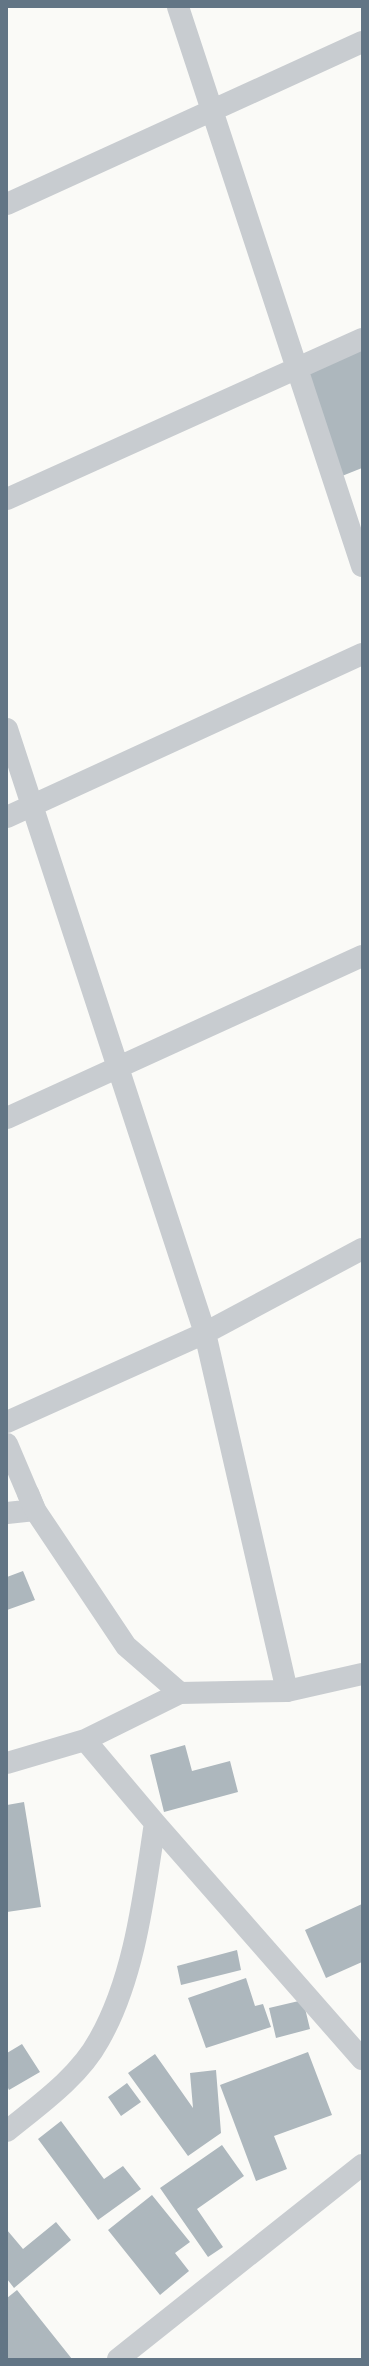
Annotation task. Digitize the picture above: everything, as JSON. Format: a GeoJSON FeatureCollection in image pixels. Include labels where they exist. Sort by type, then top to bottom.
{"type":"FeatureCollection","features":[{"type":"Feature","properties":{"kind":"street"},"geometry":{"type":"LineString","coordinates":[[178,7],[362,566]]}},
{"type":"Feature","properties":{"kind":"street"},"geometry":{"type":"LineString","coordinates":[[7,204],[362,42]]}},
{"type":"Feature","properties":{"kind":"street"},"geometry":{"type":"LineString","coordinates":[[7,499],[362,339]]}},
{"type":"Feature","properties":{"kind":"street"},"geometry":{"type":"LineString","coordinates":[[7,817],[362,654]]}},
{"type":"Feature","properties":{"kind":"street"},"geometry":{"type":"LineString","coordinates":[[7,729],[205,1333],[287,1691]]}},
{"type":"Feature","properties":{"kind":"street"},"geometry":{"type":"LineString","coordinates":[[7,1118],[362,956]]}},
{"type":"Feature","properties":{"kind":"street"},"geometry":{"type":"LineString","coordinates":[[7,1422],[205,1333],[362,1249]]}},
{"type":"Feature","properties":{"kind":"street"},"geometry":{"type":"LineString","coordinates":[[7,1443],[35,1510],[126,1646],[180,1693]]}},
{"type":"Feature","properties":{"kind":"street"},"geometry":{"type":"LineString","coordinates":[[7,1514],[35,1510]]}},
{"type":"Feature","properties":{"kind":"street"},"geometry":{"type":"LineString","coordinates":[[7,1764],[85,1740],[180,1693],[287,1691],[362,1674]]}},
{"type":"Feature","properties":{"kind":"street"},"geometry":{"type":"LineString","coordinates":[[85,1740],[155,1824],[362,2059]]}},
{"type":"Feature","properties":{"kind":"street"},"geometry":{"type":"LineString","coordinates":[[7,2131],[66,2082],[99,2041],[124,1983],[145,1886],[155,1824]]}},
{"type":"Feature","properties":{"kind":"street"},"geometry":{"type":"LineString","coordinates":[[118,2359],[362,2165]]}},
{"type":"Feature","properties":{"kind":"building"},"geometry":{"type":"Polygon","coordinates":[[[362,350],[362,468],[342,476],[301,375],[362,350]]]}},
{"type":"Feature","properties":{"kind":"building"},"geometry":{"type":"Polygon","coordinates":[[[23,1571],[35,1600],[7,1610],[7,1577],[23,1571]]]}},
{"type":"Feature","properties":{"kind":"building"},"geometry":{"type":"Polygon","coordinates":[[[185,1745],[192,1771],[230,1761],[238,1792],[164,1812],[150,1755],[185,1745]]]}},
{"type":"Feature","properties":{"kind":"building"},"geometry":{"type":"Polygon","coordinates":[[[24,1802],[41,1907],[7,1912],[7,1805],[24,1802]]]}},
{"type":"Feature","properties":{"kind":"building"},"geometry":{"type":"Polygon","coordinates":[[[362,1904],[362,1962],[326,1978],[305,1930],[362,1904]]]}},
{"type":"Feature","properties":{"kind":"building"},"geometry":{"type":"Polygon","coordinates":[[[237,1950],[241,1970],[181,1985],[177,1966],[237,1950]]]}},
{"type":"Feature","properties":{"kind":"building"},"geometry":{"type":"Polygon","coordinates":[[[246,1978],[255,2006],[263,2004],[271,2027],[206,2048],[188,1998],[246,1978]]]}},
{"type":"Feature","properties":{"kind":"building"},"geometry":{"type":"Polygon","coordinates":[[[303,2000],[310,2029],[276,2038],[269,2008],[303,2000]]]}},
{"type":"Feature","properties":{"kind":"building"},"geometry":{"type":"Polygon","coordinates":[[[22,2044],[40,2072],[9,2090],[7,2086],[7,2053],[22,2044]]]}},
{"type":"Feature","properties":{"kind":"building"},"geometry":{"type":"Polygon","coordinates":[[[308,2052],[332,2115],[274,2136],[287,2169],[256,2181],[220,2085],[308,2052]]]}},
{"type":"Feature","properties":{"kind":"building"},"geometry":{"type":"Polygon","coordinates":[[[155,2054],[193,2108],[190,2073],[216,2070],[221,2133],[188,2156],[128,2073],[155,2054]]]}},
{"type":"Feature","properties":{"kind":"building"},"geometry":{"type":"Polygon","coordinates":[[[127,2083],[141,2102],[121,2116],[108,2097],[127,2083]]]}},
{"type":"Feature","properties":{"kind":"building"},"geometry":{"type":"Polygon","coordinates":[[[61,2121],[104,2179],[123,2166],[141,2189],[98,2220],[38,2139],[61,2121]]]}},
{"type":"Feature","properties":{"kind":"building"},"geometry":{"type":"Polygon","coordinates":[[[222,2145],[244,2176],[197,2209],[223,2247],[208,2257],[160,2188],[222,2145]]]}},
{"type":"Feature","properties":{"kind":"building"},"geometry":{"type":"Polygon","coordinates":[[[152,2195],[190,2242],[175,2253],[189,2271],[160,2295],[108,2230],[152,2195]]]}},
{"type":"Feature","properties":{"kind":"building"},"geometry":{"type":"Polygon","coordinates":[[[56,2222],[71,2240],[14,2288],[7,2279],[7,2230],[23,2249],[56,2222]]]}},
{"type":"Feature","properties":{"kind":"building"},"geometry":{"type":"Polygon","coordinates":[[[17,2290],[72,2359],[7,2359],[7,2298],[17,2290]]]}}]}
